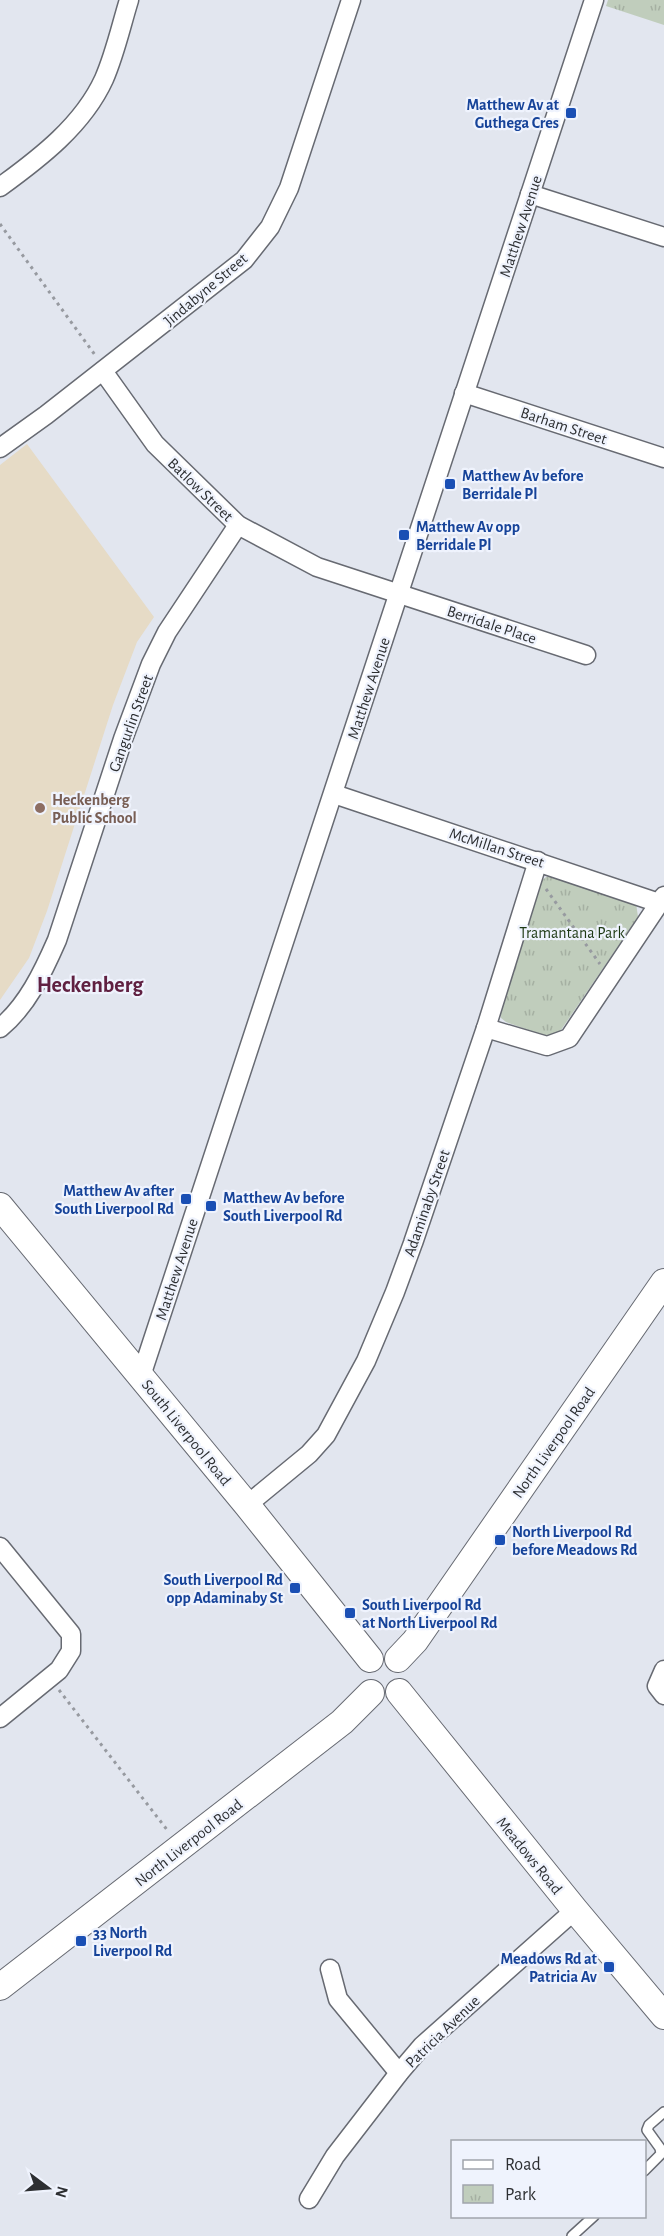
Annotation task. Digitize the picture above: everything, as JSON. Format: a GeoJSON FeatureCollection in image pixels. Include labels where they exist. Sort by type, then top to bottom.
{"type":"FeatureCollection","features":[{"type":"Feature","properties":{"kind":"main road","name":"South Liverpool Road"},"geometry":{"type":"LineString","coordinates":[[0,1206],[247,1505],[370,1659]]}},
{"type":"Feature","properties":{"kind":"main road","name":"North Liverpool Road"},"geometry":{"type":"LineString","coordinates":[[398,1659],[415,1641],[664,1282]]}},
{"type":"Feature","properties":{"kind":"main road"},"geometry":{"type":"LineString","coordinates":[[384,1654],[398,1659],[405,1669],[406,1676],[399,1692],[385,1697],[371,1693],[364,1685],[363,1678],[363,1670],[370,1659],[384,1654]]}},
{"type":"Feature","properties":{"kind":"main road","name":"Meadows Road"},"geometry":{"type":"LineString","coordinates":[[399,1692],[664,2016]]}},
{"type":"Feature","properties":{"kind":"main road","name":"North Liverpool Road"},"geometry":{"type":"LineString","coordinates":[[0,1987],[342,1722],[371,1693]]}},
{"type":"Feature","properties":{"kind":"street"},"geometry":{"type":"LineString","coordinates":[[0,187],[26,168],[68,131],[86,109],[104,79],[129,0]]}},
{"type":"Feature","properties":{"kind":"street","name":"Jindabyne Street"},"geometry":{"type":"LineString","coordinates":[[0,448],[99,363],[244,260],[270,227],[289,188],[351,0]]}},
{"type":"Feature","properties":{"kind":"street","name":"Matthew Avenue"},"geometry":{"type":"LineString","coordinates":[[141,1376],[594,0]]}},
{"type":"Feature","properties":{"kind":"street"},"geometry":{"type":"LineString","coordinates":[[530,194],[664,237]]}},
{"type":"Feature","properties":{"kind":"street","name":"Batlow Street"},"geometry":{"type":"LineString","coordinates":[[99,363],[155,444],[238,525],[317,567],[398,594]]}},
{"type":"Feature","properties":{"kind":"street","name":"Barham Street"},"geometry":{"type":"LineString","coordinates":[[465,393],[664,458]]}},
{"type":"Feature","properties":{"kind":"street","name":"Gangurlin Street"},"geometry":{"type":"LineString","coordinates":[[0,1028],[28,997],[44,970],[57,940],[123,739],[158,648],[238,525]]}},
{"type":"Feature","properties":{"kind":"street","name":"Berridale Place"},"geometry":{"type":"LineString","coordinates":[[398,594],[586,655]]}},
{"type":"Feature","properties":{"kind":"street","name":"McMillan Street"},"geometry":{"type":"LineString","coordinates":[[334,794],[536,870],[662,899]]}},
{"type":"Feature","properties":{"kind":"street","name":"Adaminaby Street"},"geometry":{"type":"LineString","coordinates":[[247,1505],[309,1454],[326,1435],[366,1361],[395,1292],[486,1028],[536,870]]}},
{"type":"Feature","properties":{"kind":"street"},"geometry":{"type":"LineString","coordinates":[[486,1028],[547,1046],[569,1038],[662,899]]}},
{"type":"Feature","properties":{"kind":"street"},"geometry":{"type":"LineString","coordinates":[[0,1547],[71,1634],[70,1651],[59,1670],[0,1718]]}},
{"type":"Feature","properties":{"kind":"street"},"geometry":{"type":"LineString","coordinates":[[664,1670],[657,1686],[664,1695]]}},
{"type":"Feature","properties":{"kind":"street","name":"Patricia Avenue"},"geometry":{"type":"LineString","coordinates":[[309,2199],[335,2156],[422,2046],[575,1910]]}},
{"type":"Feature","properties":{"kind":"street"},"geometry":{"type":"LineString","coordinates":[[330,1969],[338,1999],[399,2073]]}},
{"type":"Feature","properties":{"kind":"lane"},"geometry":{"type":"LineString","coordinates":[[646,2170],[661,2154],[660,2148],[647,2130],[649,2125],[664,2112]]}},
{"type":"Feature","properties":{"kind":"lane"},"geometry":{"type":"LineString","coordinates":[[572,2236],[593,2218]]}},
{"type":"Feature","properties":{"kind":"path"},"geometry":{"type":"LineString","coordinates":[[0,224],[99,363]]}},
{"type":"Feature","properties":{"kind":"path"},"geometry":{"type":"LineString","coordinates":[[536,870],[546,890],[610,977]]}},
{"type":"Feature","properties":{"kind":"path"},"geometry":{"type":"LineString","coordinates":[[49,1678],[168,1831]]}},
{"type":"Feature","properties":{"kind":"shaded area","name":"Heckenberg Public School"},"geometry":{"type":"Polygon","coordinates":[[[27,444],[154,617],[137,642],[113,705],[47,911],[29,958],[0,1000],[0,465],[27,444]]]}},
{"type":"Feature","properties":{"kind":"green space"},"geometry":{"type":"Polygon","coordinates":[[[608,0],[664,0],[664,25],[606,6],[608,0]]]}},
{"type":"Feature","properties":{"kind":"green space","name":"Tramantana Park"},"geometry":{"type":"Polygon","coordinates":[[[559,876],[636,903],[638,917],[561,1030],[548,1037],[506,1022],[501,1018],[498,1006],[538,884],[546,877],[559,876]]]}},
{"type":"Feature","properties":{"kind":"place","name":"Matthew Av at Guthega Cres"},"geometry":{"type":"Point","coordinates":[571,113]}},
{"type":"Feature","properties":{"kind":"place","name":"Matthew Av before Berridale Pl"},"geometry":{"type":"Point","coordinates":[450,484]}},
{"type":"Feature","properties":{"kind":"place","name":"Matthew Av opp Berridale Pl"},"geometry":{"type":"Point","coordinates":[404,535]}},
{"type":"Feature","properties":{"kind":"place","name":"Heckenberg Public School"},"geometry":{"type":"Point","coordinates":[40,808]}},
{"type":"Feature","properties":{"kind":"place","name":"Matthew Av after South Liverpool Rd"},"geometry":{"type":"Point","coordinates":[186,1199]}},
{"type":"Feature","properties":{"kind":"place","name":"Matthew Av before South Liverpool Rd"},"geometry":{"type":"Point","coordinates":[211,1206]}},
{"type":"Feature","properties":{"kind":"place","name":"North Liverpool Rd before Meadows Rd"},"geometry":{"type":"Point","coordinates":[500,1540]}},
{"type":"Feature","properties":{"kind":"place","name":"South Liverpool Rd opp Adaminaby St"},"geometry":{"type":"Point","coordinates":[295,1588]}},
{"type":"Feature","properties":{"kind":"place","name":"South Liverpool Rd at North Liverpool Rd"},"geometry":{"type":"Point","coordinates":[350,1613]}},
{"type":"Feature","properties":{"kind":"place","name":"33 North Liverpool Rd"},"geometry":{"type":"Point","coordinates":[81,1941]}},
{"type":"Feature","properties":{"kind":"place","name":"Meadows Rd at Patricia Av"},"geometry":{"type":"Point","coordinates":[609,1967]}},
{"type":"Feature","properties":{"kind":"district","name":"Heckenberg"},"geometry":{"type":"Point","coordinates":[90,984]}}]}
